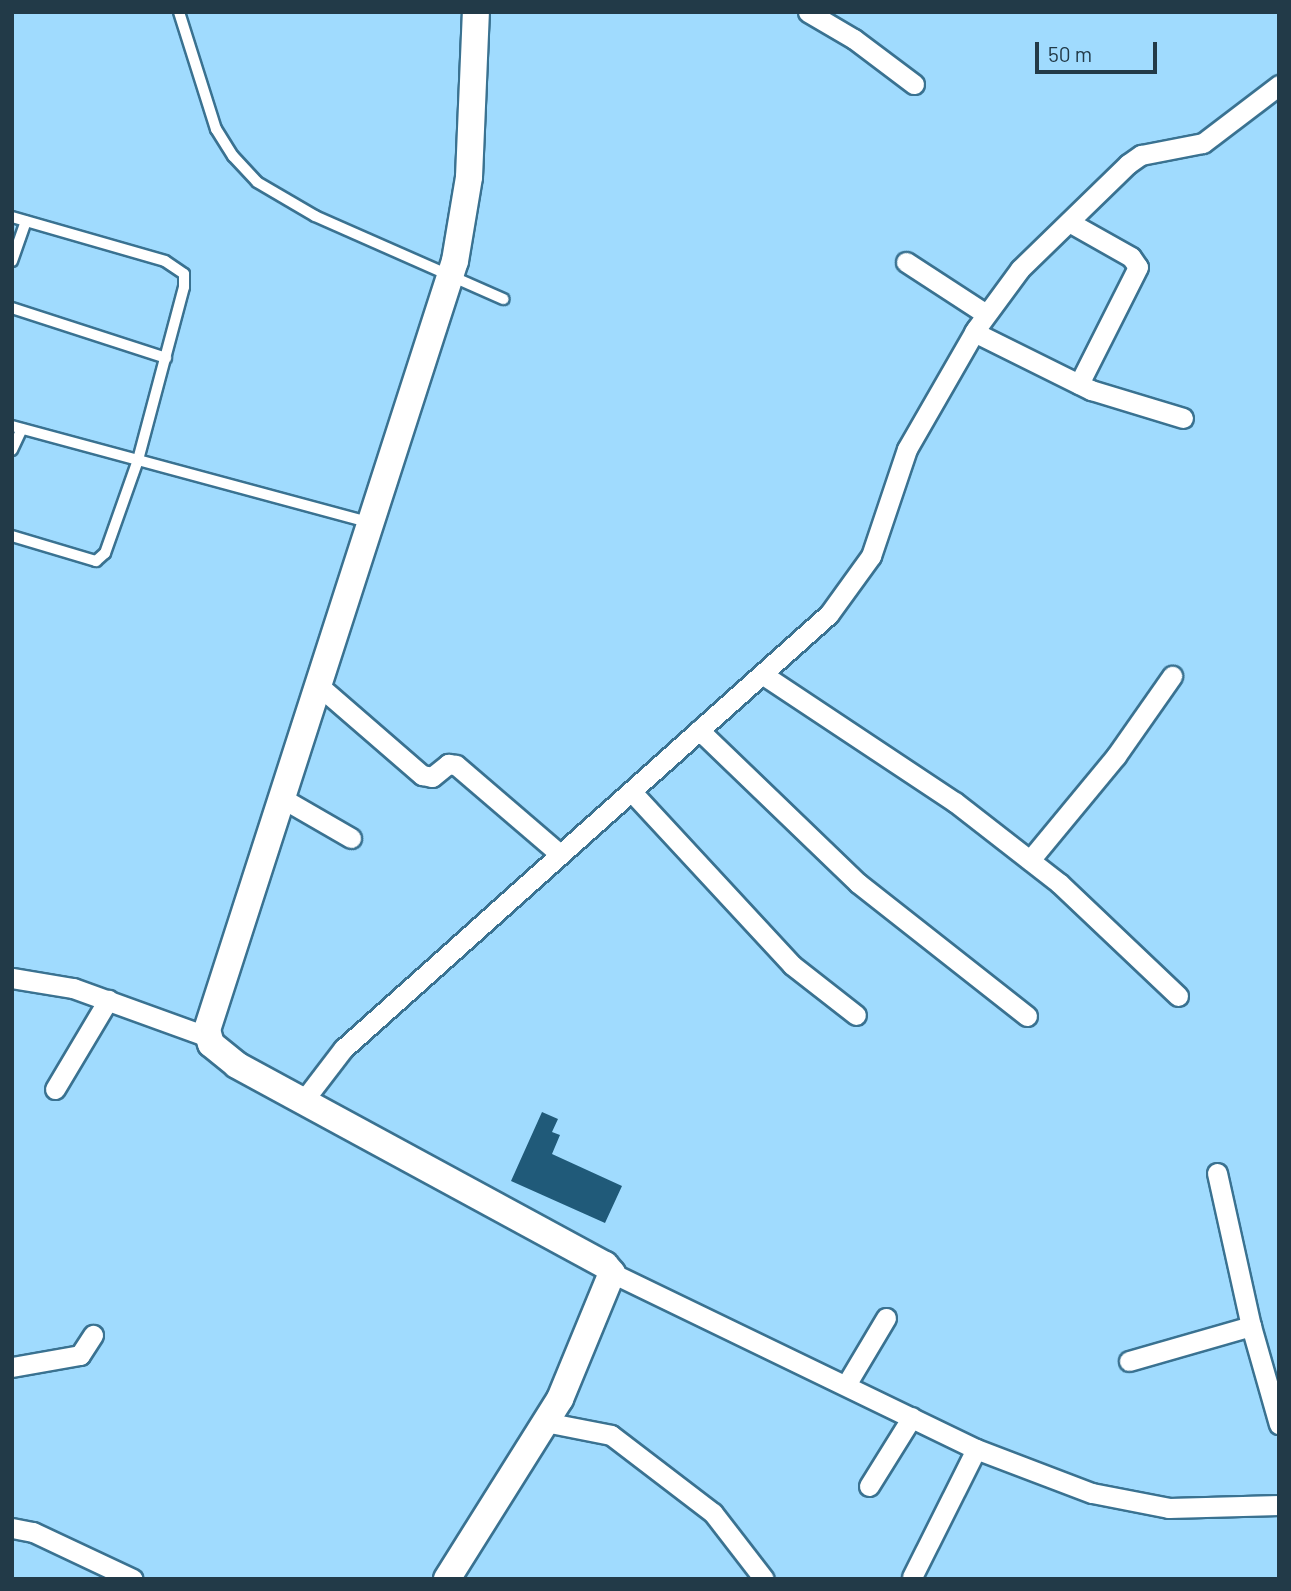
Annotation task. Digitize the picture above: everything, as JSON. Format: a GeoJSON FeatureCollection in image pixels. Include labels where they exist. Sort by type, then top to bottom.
{"type":"FeatureCollection","features":[{"type":"Feature","properties":{"kind":"main road"},"geometry":{"type":"LineString","coordinates":[[447,1579],[560,1399],[612,1273],[606,1265],[237,1066],[208,1037],[208,1020],[451,276],[469,177],[476,12]]}},
{"type":"Feature","properties":{"kind":"street"},"geometry":{"type":"LineString","coordinates":[[808,12],[854,39],[914,84]]}},
{"type":"Feature","properties":{"kind":"street"},"geometry":{"type":"LineString","coordinates":[[304,1100],[343,1049],[829,614],[863,570],[879,534],[897,467],[974,332],[1020,269],[1141,155],[1203,144],[1276,87]]}},
{"type":"Feature","properties":{"kind":"street"},"geometry":{"type":"LineString","coordinates":[[1069,222],[1131,257],[1138,267],[1079,384]]}},
{"type":"Feature","properties":{"kind":"street"},"geometry":{"type":"LineString","coordinates":[[906,262],[986,314]]}},
{"type":"Feature","properties":{"kind":"street"},"geometry":{"type":"LineString","coordinates":[[974,332],[1119,401],[1184,418]]}},
{"type":"Feature","properties":{"kind":"street"},"geometry":{"type":"LineString","coordinates":[[762,674],[914,772],[1030,860],[1178,996]]}},
{"type":"Feature","properties":{"kind":"street"},"geometry":{"type":"LineString","coordinates":[[1030,860],[1116,756],[1172,676]]}},
{"type":"Feature","properties":{"kind":"street"},"geometry":{"type":"LineString","coordinates":[[318,685],[422,775],[432,777],[448,764],[456,765],[560,854]]}},
{"type":"Feature","properties":{"kind":"street"},"geometry":{"type":"LineString","coordinates":[[699,730],[848,875],[1027,1016]]}},
{"type":"Feature","properties":{"kind":"street"},"geometry":{"type":"LineString","coordinates":[[631,791],[792,965],[856,1015]]}},
{"type":"Feature","properties":{"kind":"street"},"geometry":{"type":"LineString","coordinates":[[280,797],[351,838]]}},
{"type":"Feature","properties":{"kind":"street"},"geometry":{"type":"LineString","coordinates":[[12,978],[48,982],[108,1000],[208,1037]]}},
{"type":"Feature","properties":{"kind":"street"},"geometry":{"type":"LineString","coordinates":[[55,1089],[108,1000]]}},
{"type":"Feature","properties":{"kind":"street"},"geometry":{"type":"LineString","coordinates":[[1217,1173],[1251,1326],[1279,1424]]}},
{"type":"Feature","properties":{"kind":"street"},"geometry":{"type":"LineString","coordinates":[[612,1273],[976,1450],[1136,1504],[1279,1505]]}},
{"type":"Feature","properties":{"kind":"street"},"geometry":{"type":"LineString","coordinates":[[846,1385],[886,1318]]}},
{"type":"Feature","properties":{"kind":"street"},"geometry":{"type":"LineString","coordinates":[[1129,1361],[1251,1326]]}},
{"type":"Feature","properties":{"kind":"street"},"geometry":{"type":"LineString","coordinates":[[12,1367],[80,1354],[93,1335]]}},
{"type":"Feature","properties":{"kind":"street"},"geometry":{"type":"LineString","coordinates":[[869,1486],[912,1417]]}},
{"type":"Feature","properties":{"kind":"street"},"geometry":{"type":"LineString","coordinates":[[545,1423],[611,1436],[713,1513],[764,1579]]}},
{"type":"Feature","properties":{"kind":"street"},"geometry":{"type":"LineString","coordinates":[[912,1577],[976,1450]]}},
{"type":"Feature","properties":{"kind":"street"},"geometry":{"type":"LineString","coordinates":[[14,1525],[133,1579]]}},
{"type":"Feature","properties":{"kind":"lane"},"geometry":{"type":"LineString","coordinates":[[179,12],[216,129],[233,156],[257,182],[315,216],[503,299]]}},
{"type":"Feature","properties":{"kind":"lane"},"geometry":{"type":"LineString","coordinates":[[12,217],[178,267],[184,286],[138,460],[101,559],[12,536]]}},
{"type":"Feature","properties":{"kind":"lane"},"geometry":{"type":"LineString","coordinates":[[12,261],[26,221]]}},
{"type":"Feature","properties":{"kind":"lane"},"geometry":{"type":"LineString","coordinates":[[12,307],[166,358]]}},
{"type":"Feature","properties":{"kind":"lane"},"geometry":{"type":"LineString","coordinates":[[12,450],[17,427],[370,522]]}},
{"type":"Feature","properties":{"kind":"building"},"geometry":{"type":"Polygon","coordinates":[[[542,1112],[558,1119],[552,1132],[560,1135],[552,1154],[622,1186],[605,1223],[511,1181],[542,1112]]]}}]}
